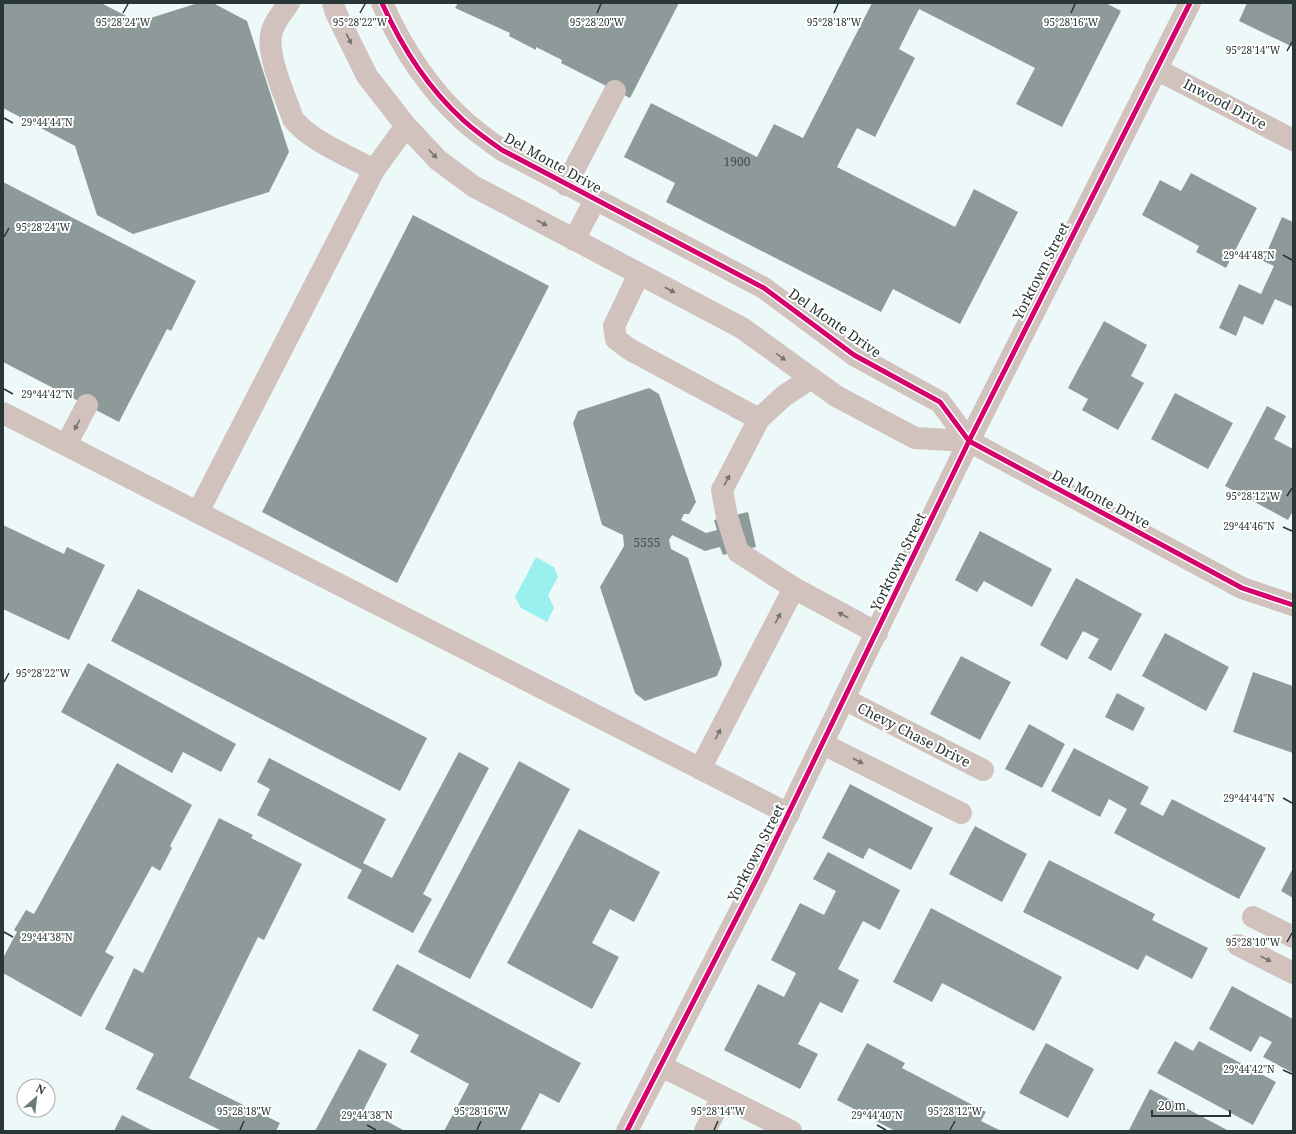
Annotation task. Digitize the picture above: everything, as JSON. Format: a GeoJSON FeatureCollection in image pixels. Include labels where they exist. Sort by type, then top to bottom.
{"type":"FeatureCollection","features":[{"type":"Feature","properties":{"kind":"street"},"geometry":{"type":"LineString","coordinates":[[289,3],[277,19],[271,35],[271,51],[293,119],[299,127],[310,135],[374,170]]}},
{"type":"Feature","properties":{"kind":"street","name":"Del Monte Drive"},"geometry":{"type":"LineString","coordinates":[[333,3],[336,13],[367,76],[406,126],[438,160],[473,186],[742,328],[836,396],[915,438],[969,441]]}},
{"type":"Feature","properties":{"kind":"street","name":"Del Monte Drive"},"geometry":{"type":"LineString","coordinates":[[382,3],[396,34],[413,63],[430,85],[464,121],[502,150],[594,200],[764,288],[854,355],[940,402],[969,441],[1242,588],[1293,605]]}},
{"type":"Feature","properties":{"kind":"street","name":"Yorktown Street"},"geometry":{"type":"LineString","coordinates":[[627,1131],[789,814],[969,441],[1188,4]]}},
{"type":"Feature","properties":{"kind":"street","name":"Inwood Drive"},"geometry":{"type":"LineString","coordinates":[[1156,69],[1293,140]]}},
{"type":"Feature","properties":{"kind":"street"},"geometry":{"type":"LineString","coordinates":[[566,185],[615,91]]}},
{"type":"Feature","properties":{"kind":"street"},"geometry":{"type":"LineString","coordinates":[[198,512],[374,170],[406,126]]}},
{"type":"Feature","properties":{"kind":"street","name":"Del Monte Drive"},"geometry":{"type":"LineString","coordinates":[[574,240],[594,200]]}},
{"type":"Feature","properties":{"kind":"street"},"geometry":{"type":"LineString","coordinates":[[639,274],[614,326],[616,339],[629,349],[759,418]]}},
{"type":"Feature","properties":{"kind":"street"},"geometry":{"type":"LineString","coordinates":[[811,378],[784,396],[759,418],[722,490],[727,517],[738,552],[794,588],[877,633]]}},
{"type":"Feature","properties":{"kind":"street"},"geometry":{"type":"LineString","coordinates":[[66,445],[87,405]]}},
{"type":"Feature","properties":{"kind":"street"},"geometry":{"type":"LineString","coordinates":[[3,413],[789,814]]}},
{"type":"Feature","properties":{"kind":"street"},"geometry":{"type":"LineString","coordinates":[[700,768],[794,588]]}},
{"type":"Feature","properties":{"kind":"street","name":"Chevy Chase Drive"},"geometry":{"type":"LineString","coordinates":[[844,699],[983,770]]}},
{"type":"Feature","properties":{"kind":"street"},"geometry":{"type":"LineString","coordinates":[[823,744],[961,813]]}},
{"type":"Feature","properties":{"kind":"street"},"geometry":{"type":"LineString","coordinates":[[1253,917],[1293,937]]}},
{"type":"Feature","properties":{"kind":"street"},"geometry":{"type":"LineString","coordinates":[[1238,945],[1293,973]]}},
{"type":"Feature","properties":{"kind":"street"},"geometry":{"type":"LineString","coordinates":[[661,1066],[791,1131]]}},
{"type":"Feature","properties":{"kind":"street"},"geometry":{"type":"LineString","coordinates":[[705,1131],[722,1097]]}},
{"type":"Feature","properties":{"kind":"water"},"geometry":{"type":"Polygon","coordinates":[[[536,557],[554,567],[558,577],[548,595],[554,608],[547,622],[521,608],[515,597],[536,557]]]}},
{"type":"Feature","properties":{"kind":"building"},"geometry":{"type":"Polygon","coordinates":[[[3,3],[101,3],[138,22],[198,3],[213,3],[247,21],[289,152],[269,192],[133,234],[97,215],[75,146],[3,108],[3,3]]]}},
{"type":"Feature","properties":{"kind":"building"},"geometry":{"type":"Polygon","coordinates":[[[458,3],[679,3],[630,98],[561,63],[562,60],[536,47],[536,50],[509,36],[510,33],[455,8],[458,3]]]}},
{"type":"Feature","properties":{"kind":"building"},"geometry":{"type":"Polygon","coordinates":[[[872,3],[1106,3],[1121,11],[1062,127],[1016,104],[1035,68],[919,9],[899,49],[915,58],[875,137],[857,128],[837,167],[955,227],[974,189],[1018,212],[960,324],[893,289],[881,312],[666,202],[675,183],[624,157],[651,103],[757,157],[774,124],[803,138],[872,3]]]}},
{"type":"Feature","properties":{"kind":"building"},"geometry":{"type":"Polygon","coordinates":[[[1247,3],[1293,3],[1293,47],[1239,21],[1247,3]]]}},
{"type":"Feature","properties":{"kind":"building"},"geometry":{"type":"Polygon","coordinates":[[[1191,173],[1257,208],[1226,268],[1196,252],[1199,246],[1142,215],[1160,180],[1181,191],[1191,173]]]}},
{"type":"Feature","properties":{"kind":"building"},"geometry":{"type":"Polygon","coordinates":[[[3,182],[196,281],[171,331],[167,329],[119,422],[3,362],[3,182]]]}},
{"type":"Feature","properties":{"kind":"building"},"geometry":{"type":"Polygon","coordinates":[[[413,215],[549,286],[397,583],[262,512],[413,215]]]}},
{"type":"Feature","properties":{"kind":"building"},"geometry":{"type":"Polygon","coordinates":[[[1282,217],[1293,222],[1293,307],[1275,299],[1263,325],[1244,316],[1236,336],[1219,328],[1239,284],[1261,294],[1274,266],[1263,261],[1282,217]]]}},
{"type":"Feature","properties":{"kind":"building"},"geometry":{"type":"Polygon","coordinates":[[[1104,321],[1147,345],[1131,376],[1144,383],[1118,430],[1082,410],[1088,399],[1068,388],[1104,321]]]}},
{"type":"Feature","properties":{"kind":"building"},"geometry":{"type":"Polygon","coordinates":[[[649,388],[659,394],[696,502],[689,514],[684,514],[681,520],[706,533],[717,530],[714,520],[748,512],[756,547],[723,555],[720,547],[705,551],[672,535],[669,540],[671,549],[688,558],[722,664],[717,676],[645,701],[635,693],[600,587],[624,546],[623,535],[602,525],[573,423],[578,411],[649,388]]]}},
{"type":"Feature","properties":{"kind":"building"},"geometry":{"type":"Polygon","coordinates":[[[1175,393],[1233,423],[1208,469],[1151,439],[1175,393]]]}},
{"type":"Feature","properties":{"kind":"building"},"geometry":{"type":"Polygon","coordinates":[[[1267,406],[1286,416],[1274,439],[1293,449],[1293,511],[1288,520],[1225,486],[1267,406]]]}},
{"type":"Feature","properties":{"kind":"building"},"geometry":{"type":"Polygon","coordinates":[[[3,525],[64,554],[67,547],[105,565],[69,640],[3,609],[3,525]]]}},
{"type":"Feature","properties":{"kind":"building"},"geometry":{"type":"Polygon","coordinates":[[[980,531],[1052,569],[1032,607],[984,581],[977,592],[955,580],[980,531]]]}},
{"type":"Feature","properties":{"kind":"building"},"geometry":{"type":"Polygon","coordinates":[[[1076,578],[1142,614],[1111,671],[1088,658],[1099,639],[1083,631],[1067,660],[1040,645],[1076,578]]]}},
{"type":"Feature","properties":{"kind":"building"},"geometry":{"type":"Polygon","coordinates":[[[138,589],[427,738],[400,791],[111,641],[138,589]]]}},
{"type":"Feature","properties":{"kind":"building"},"geometry":{"type":"Polygon","coordinates":[[[1165,633],[1229,667],[1206,711],[1142,676],[1165,633]]]}},
{"type":"Feature","properties":{"kind":"building"},"geometry":{"type":"Polygon","coordinates":[[[961,656],[1011,682],[980,740],[930,714],[961,656]]]}},
{"type":"Feature","properties":{"kind":"building"},"geometry":{"type":"Polygon","coordinates":[[[88,663],[236,744],[221,772],[183,752],[172,773],[61,712],[88,663]]]}},
{"type":"Feature","properties":{"kind":"building"},"geometry":{"type":"Polygon","coordinates":[[[1253,672],[1293,686],[1293,753],[1233,732],[1253,672]]]}},
{"type":"Feature","properties":{"kind":"building"},"geometry":{"type":"Polygon","coordinates":[[[1117,693],[1145,708],[1133,731],[1105,717],[1117,693]]]}},
{"type":"Feature","properties":{"kind":"building"},"geometry":{"type":"Polygon","coordinates":[[[1029,724],[1065,744],[1042,788],[1005,769],[1029,724]]]}},
{"type":"Feature","properties":{"kind":"building"},"geometry":{"type":"Polygon","coordinates":[[[1074,748],[1149,787],[1140,804],[1163,816],[1172,799],[1266,848],[1239,899],[1114,833],[1127,809],[1109,799],[1100,817],[1051,791],[1074,748]]]}},
{"type":"Feature","properties":{"kind":"building"},"geometry":{"type":"Polygon","coordinates":[[[459,752],[489,768],[423,894],[432,899],[413,933],[347,898],[362,870],[257,815],[270,789],[257,782],[269,758],[386,819],[363,863],[392,878],[459,752]]]}},
{"type":"Feature","properties":{"kind":"building"},"geometry":{"type":"Polygon","coordinates":[[[519,761],[570,789],[470,979],[418,952],[519,761]]]}},
{"type":"Feature","properties":{"kind":"building"},"geometry":{"type":"Polygon","coordinates":[[[117,763],[192,805],[170,846],[172,848],[160,871],[152,866],[105,952],[114,957],[81,1017],[3,973],[3,958],[17,932],[14,930],[26,910],[34,914],[117,763]]]}},
{"type":"Feature","properties":{"kind":"building"},"geometry":{"type":"Polygon","coordinates":[[[850,784],[933,828],[911,870],[869,848],[863,859],[822,838],[850,784]]]}},
{"type":"Feature","properties":{"kind":"building"},"geometry":{"type":"Polygon","coordinates":[[[219,818],[253,835],[251,838],[302,864],[264,940],[258,937],[189,1078],[280,1123],[276,1131],[222,1131],[136,1089],[154,1054],[105,1029],[134,968],[143,973],[219,818]]]}},
{"type":"Feature","properties":{"kind":"building"},"geometry":{"type":"Polygon","coordinates":[[[975,826],[1027,854],[1002,902],[949,874],[975,826]]]}},
{"type":"Feature","properties":{"kind":"building"},"geometry":{"type":"Polygon","coordinates":[[[579,829],[660,872],[634,922],[610,909],[592,943],[619,957],[592,1009],[507,963],[579,829]]]}},
{"type":"Feature","properties":{"kind":"building"},"geometry":{"type":"Polygon","coordinates":[[[828,852],[900,890],[880,930],[863,921],[838,969],[859,980],[842,1013],[820,1002],[798,1044],[818,1054],[800,1089],[724,1050],[758,984],[784,997],[796,973],[771,960],[800,903],[824,915],[836,891],[813,879],[828,852]]]}},
{"type":"Feature","properties":{"kind":"building"},"geometry":{"type":"Polygon","coordinates":[[[1049,860],[1155,914],[1152,920],[1208,948],[1192,979],[1146,955],[1138,970],[1023,912],[1049,860]]]}},
{"type":"Feature","properties":{"kind":"building"},"geometry":{"type":"Polygon","coordinates":[[[1293,868],[1293,898],[1281,891],[1293,868]]]}},
{"type":"Feature","properties":{"kind":"building"},"geometry":{"type":"Polygon","coordinates":[[[931,908],[1062,977],[1034,1031],[942,983],[932,1002],[893,982],[931,908]]]}},
{"type":"Feature","properties":{"kind":"building"},"geometry":{"type":"Polygon","coordinates":[[[397,964],[581,1063],[559,1103],[540,1093],[520,1131],[444,1131],[469,1084],[410,1052],[419,1035],[372,1010],[397,964]]]}},
{"type":"Feature","properties":{"kind":"building"},"geometry":{"type":"Polygon","coordinates":[[[1232,986],[1293,1019],[1293,1073],[1263,1057],[1272,1042],[1260,1036],[1251,1052],[1209,1029],[1232,986]]]}},
{"type":"Feature","properties":{"kind":"building"},"geometry":{"type":"Polygon","coordinates":[[[1175,1041],[1193,1051],[1199,1041],[1276,1082],[1253,1125],[1157,1073],[1175,1041]]]}},
{"type":"Feature","properties":{"kind":"building"},"geometry":{"type":"Polygon","coordinates":[[[867,1043],[905,1063],[902,1068],[986,1112],[981,1121],[1001,1131],[895,1131],[837,1100],[867,1043]]]}},
{"type":"Feature","properties":{"kind":"building"},"geometry":{"type":"Polygon","coordinates":[[[1046,1043],[1094,1069],[1068,1118],[1019,1093],[1046,1043]]]}},
{"type":"Feature","properties":{"kind":"building"},"geometry":{"type":"Polygon","coordinates":[[[359,1049],[387,1064],[364,1109],[405,1131],[315,1131],[359,1049]]]}},
{"type":"Feature","properties":{"kind":"building"},"geometry":{"type":"Polygon","coordinates":[[[1150,1089],[1229,1131],[1129,1130],[1150,1089]]]}},
{"type":"Feature","properties":{"kind":"building"},"geometry":{"type":"Polygon","coordinates":[[[122,1115],[153,1131],[114,1131],[122,1115]]]}},
{"type":"Feature","properties":{"kind":"cycle path"},"geometry":{"type":"LineString","coordinates":[[382,3],[398,36],[416,66],[438,94],[468,124],[502,150],[764,288],[854,355],[940,402],[969,441],[1242,588],[1293,605]]}},
{"type":"Feature","properties":{"kind":"cycle path"},"geometry":{"type":"LineString","coordinates":[[627,1131],[758,876],[969,441],[1190,3]]}}]}
